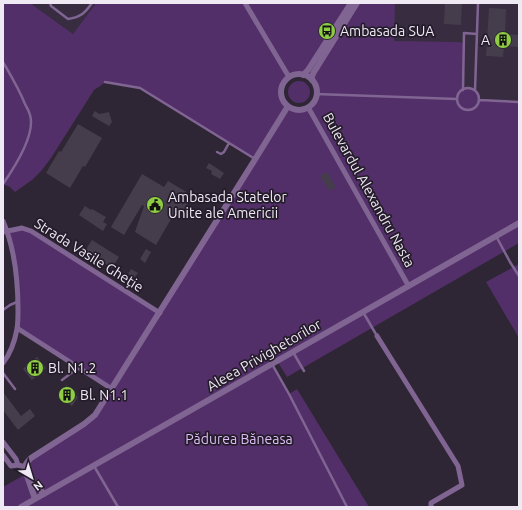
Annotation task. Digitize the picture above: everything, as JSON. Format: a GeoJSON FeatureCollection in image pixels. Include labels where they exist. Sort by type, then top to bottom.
{"type":"FeatureCollection","features":[{"type":"Feature","properties":{"kind":"street"},"geometry":{"type":"LineString","coordinates":[[245,3],[289,77]]}},
{"type":"Feature","properties":{"kind":"street"},"geometry":{"type":"LineString","coordinates":[[303,75],[308,70],[351,3]]}},
{"type":"Feature","properties":{"kind":"street"},"geometry":{"type":"LineString","coordinates":[[312,80],[314,72],[357,3]]}},
{"type":"Feature","properties":{"kind":"street"},"geometry":{"type":"LineString","coordinates":[[294,75],[303,75],[312,80],[315,85],[316,94],[314,100],[308,107],[301,110],[288,106],[282,98],[281,92],[284,82],[289,77],[294,75]]}},
{"type":"Feature","properties":{"kind":"street"},"geometry":{"type":"LineString","coordinates":[[35,499],[25,467],[28,461],[90,420],[95,415],[288,106]]}},
{"type":"Feature","properties":{"kind":"street","name":"Bulevardul Alexandru Nasta"},"geometry":{"type":"LineString","coordinates":[[308,107],[408,286]]}},
{"type":"Feature","properties":{"kind":"street"},"geometry":{"type":"LineString","coordinates":[[3,221],[14,258],[18,302],[17,328],[9,352],[3,363]]}},
{"type":"Feature","properties":{"kind":"street","name":"Aleea Privighetorilor"},"geometry":{"type":"LineString","coordinates":[[21,507],[519,223]]}},
{"type":"Feature","properties":{"kind":"street","name":"Strada Vasile Gheție"},"geometry":{"type":"LineString","coordinates":[[5,231],[22,228],[31,231],[160,313]]}},
{"type":"Feature","properties":{"kind":"street"},"geometry":{"type":"LineString","coordinates":[[17,328],[112,389]]}},
{"type":"Feature","properties":{"kind":"street"},"geometry":{"type":"LineString","coordinates":[[377,336],[458,466],[462,485],[431,503],[431,507]]}},
{"type":"Feature","properties":{"kind":"street"},"geometry":{"type":"LineString","coordinates":[[3,442],[16,459],[18,465]]}},
{"type":"Feature","properties":{"kind":"street"},"geometry":{"type":"LineString","coordinates":[[3,455],[11,466],[18,465],[25,467]]}},
{"type":"Feature","properties":{"kind":"street"},"geometry":{"type":"LineString","coordinates":[[27,474],[44,494]]}},
{"type":"Feature","properties":{"kind":"lane"},"geometry":{"type":"LineString","coordinates":[[51,5],[68,19],[77,17],[86,12],[92,3]]}},
{"type":"Feature","properties":{"kind":"lane"},"geometry":{"type":"LineString","coordinates":[[475,90],[470,88],[459,93],[457,99],[459,107],[470,111],[476,108],[480,100],[475,90],[478,3]]}},
{"type":"Feature","properties":{"kind":"lane"},"geometry":{"type":"LineString","coordinates":[[463,90],[464,33],[477,34]]}},
{"type":"Feature","properties":{"kind":"lane"},"geometry":{"type":"LineString","coordinates":[[3,62],[21,94],[30,115],[31,122],[30,132],[25,145],[3,184]]}},
{"type":"Feature","properties":{"kind":"lane"},"geometry":{"type":"LineString","coordinates":[[106,82],[140,88],[255,160]]}},
{"type":"Feature","properties":{"kind":"lane"},"geometry":{"type":"LineString","coordinates":[[316,94],[457,99]]}},
{"type":"Feature","properties":{"kind":"lane"},"geometry":{"type":"LineString","coordinates":[[480,100],[519,102]]}},
{"type":"Feature","properties":{"kind":"lane"},"geometry":{"type":"LineString","coordinates":[[217,152],[221,154],[224,152],[229,143]]}},
{"type":"Feature","properties":{"kind":"lane"},"geometry":{"type":"LineString","coordinates":[[496,236],[519,276]]}},
{"type":"Feature","properties":{"kind":"lane"},"geometry":{"type":"LineString","coordinates":[[3,310],[18,302]]}},
{"type":"Feature","properties":{"kind":"lane"},"geometry":{"type":"LineString","coordinates":[[363,312],[377,336]]}},
{"type":"Feature","properties":{"kind":"lane"},"geometry":{"type":"LineString","coordinates":[[293,352],[304,371]]}},
{"type":"Feature","properties":{"kind":"lane"},"geometry":{"type":"LineString","coordinates":[[272,364],[347,507]]}},
{"type":"Feature","properties":{"kind":"lane"},"geometry":{"type":"LineString","coordinates":[[62,380],[78,368]]}},
{"type":"Feature","properties":{"kind":"lane"},"geometry":{"type":"LineString","coordinates":[[3,372],[15,389]]}},
{"type":"Feature","properties":{"kind":"lane"},"geometry":{"type":"LineString","coordinates":[[93,466],[118,507]]}},
{"type":"Feature","properties":{"kind":"shaded area"},"geometry":{"type":"Polygon","coordinates":[[[30,3],[96,3],[73,34],[30,3]]]}},
{"type":"Feature","properties":{"kind":"shaded area"},"geometry":{"type":"Polygon","coordinates":[[[245,3],[519,3],[519,102],[316,94],[314,83],[307,76],[299,74],[289,77],[245,3]]]}},
{"type":"Feature","properties":{"kind":"green space","name":"Pădurea Băneasa"},"geometry":{"type":"Polygon","coordinates":[[[3,3],[30,3],[73,34],[96,3],[395,3],[394,41],[463,43],[463,89],[469,88],[474,90],[477,92],[480,100],[519,102],[519,243],[287,377],[277,361],[272,364],[289,394],[297,389],[369,507],[3,507],[3,487],[26,474],[26,464],[84,424],[112,389],[17,328],[16,279],[7,231],[22,228],[160,313],[255,160],[140,88],[106,82],[94,90],[51,158],[32,180],[15,192],[10,187],[3,184],[3,3]],[[299,74],[287,79],[284,82],[281,94],[285,104],[294,109],[309,107],[316,95],[316,88],[308,77],[299,74]]]}},
{"type":"Feature","properties":{"kind":"green space"},"geometry":{"type":"Polygon","coordinates":[[[299,81],[307,84],[310,92],[307,100],[299,103],[291,100],[288,92],[291,84],[299,81]]]}},
{"type":"Feature","properties":{"kind":"green space"},"geometry":{"type":"Polygon","coordinates":[[[3,221],[7,231],[3,232],[3,221]]]}},
{"type":"Feature","properties":{"kind":"green space"},"geometry":{"type":"Polygon","coordinates":[[[519,264],[519,338],[486,282],[519,264]]]}},
{"type":"Feature","properties":{"kind":"building"},"geometry":{"type":"Polygon","coordinates":[[[445,3],[462,3],[461,25],[444,24],[445,3]]]}},
{"type":"Feature","properties":{"kind":"building","name":"A"},"geometry":{"type":"Polygon","coordinates":[[[489,8],[506,9],[505,34],[519,35],[519,47],[504,46],[503,57],[486,56],[489,8]]]}},
{"type":"Feature","properties":{"kind":"building"},"geometry":{"type":"Polygon","coordinates":[[[95,111],[99,114],[109,112],[112,122],[109,126],[92,116],[95,111]]]}},
{"type":"Feature","properties":{"kind":"building"},"geometry":{"type":"Polygon","coordinates":[[[78,124],[102,138],[85,167],[83,166],[70,188],[46,173],[78,124]]]}},
{"type":"Feature","properties":{"kind":"building"},"geometry":{"type":"Polygon","coordinates":[[[209,163],[224,173],[220,179],[211,174],[212,171],[206,168],[209,163]]]}},
{"type":"Feature","properties":{"kind":"building"},"geometry":{"type":"Polygon","coordinates":[[[327,172],[336,187],[329,191],[320,176],[327,172]]]}},
{"type":"Feature","properties":{"kind":"building","name":"Ambasada Statelor Unite ale Americii"},"geometry":{"type":"Polygon","coordinates":[[[142,174],[164,187],[168,181],[188,193],[186,195],[191,198],[180,216],[175,212],[156,245],[135,232],[144,206],[142,205],[124,235],[111,227],[142,174]]]}},
{"type":"Feature","properties":{"kind":"building"},"geometry":{"type":"Polygon","coordinates":[[[85,206],[106,217],[103,222],[107,224],[103,231],[79,215],[85,206]]]}},
{"type":"Feature","properties":{"kind":"building"},"geometry":{"type":"Polygon","coordinates":[[[92,240],[119,257],[112,268],[85,251],[92,240]]]}},
{"type":"Feature","properties":{"kind":"building"},"geometry":{"type":"Polygon","coordinates":[[[146,249],[151,252],[145,263],[140,259],[146,249]]]}},
{"type":"Feature","properties":{"kind":"building"},"geometry":{"type":"Polygon","coordinates":[[[131,269],[138,273],[134,278],[128,274],[131,269]]]}},
{"type":"Feature","properties":{"kind":"building","name":"Bl. N1.2"},"geometry":{"type":"Polygon","coordinates":[[[37,357],[46,368],[32,380],[23,369],[37,357]]]}},
{"type":"Feature","properties":{"kind":"building","name":"Bl. N1.1"},"geometry":{"type":"Polygon","coordinates":[[[66,385],[73,389],[71,393],[78,397],[72,406],[58,397],[66,385]]]}},
{"type":"Feature","properties":{"kind":"building"},"geometry":{"type":"Polygon","coordinates":[[[3,392],[21,416],[30,409],[35,416],[18,430],[3,410],[3,392]]]}},
{"type":"Feature","properties":{"kind":"place","name":"Ambasada SUA"},"geometry":{"type":"Point","coordinates":[327,31]}},
{"type":"Feature","properties":{"kind":"place","name":"A"},"geometry":{"type":"Point","coordinates":[503,40]}},
{"type":"Feature","properties":{"kind":"place","name":"Ambasada Statelor Unite ale Americii"},"geometry":{"type":"Point","coordinates":[155,205]}},
{"type":"Feature","properties":{"kind":"place","name":"Bl. N1.2"},"geometry":{"type":"Point","coordinates":[35,368]}},
{"type":"Feature","properties":{"kind":"place","name":"Bl. N1.1"},"geometry":{"type":"Point","coordinates":[67,395]}}]}
